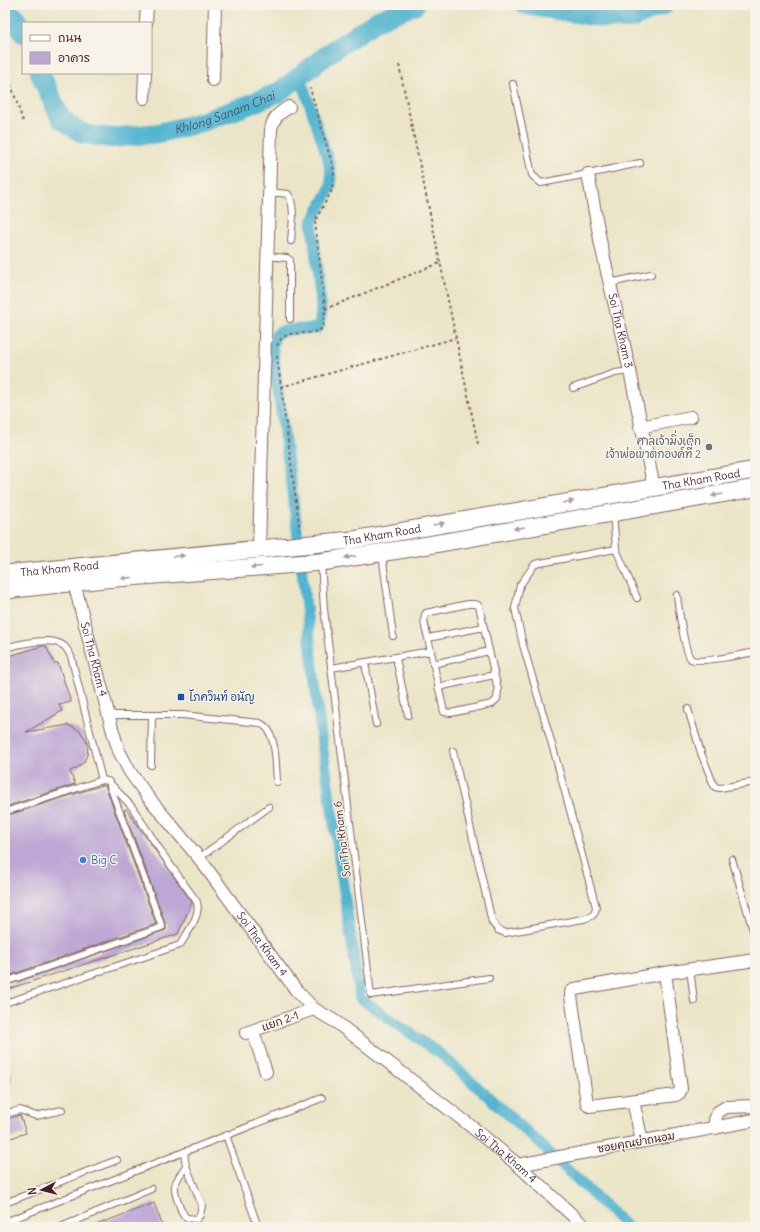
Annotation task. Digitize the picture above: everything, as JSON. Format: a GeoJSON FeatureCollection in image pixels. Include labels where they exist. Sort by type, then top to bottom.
{"type":"FeatureCollection","features":[{"type":"Feature","properties":{"kind":"street"},"geometry":{"type":"LineString","coordinates":[[146,22],[147,5]]}},
{"type":"Feature","properties":{"kind":"street"},"geometry":{"type":"LineString","coordinates":[[213,80],[215,5]]}},
{"type":"Feature","properties":{"kind":"street"},"geometry":{"type":"LineString","coordinates":[[144,98],[145,74]]}},
{"type":"Feature","properties":{"kind":"street"},"geometry":{"type":"LineString","coordinates":[[258,550],[271,129],[273,121],[281,112],[289,107]]}},
{"type":"Feature","properties":{"kind":"street","name":"Soi Tha Kham 3"},"geometry":{"type":"LineString","coordinates":[[588,174],[601,245],[630,371],[640,427],[654,488]]}},
{"type":"Feature","properties":{"kind":"street"},"geometry":{"type":"LineString","coordinates":[[640,427],[691,417]]}},
{"type":"Feature","properties":{"kind":"street","name":"Tha Kham Road"},"geometry":{"type":"LineString","coordinates":[[5,590],[72,575],[183,555],[258,550],[352,540],[755,470]]}},
{"type":"Feature","properties":{"kind":"street","name":"Tha Kham Road"},"geometry":{"type":"LineString","coordinates":[[5,574],[72,575],[317,562],[382,553],[501,531],[755,488]]}},
{"type":"Feature","properties":{"kind":"street","name":"Soi Tha Kham 4"},"geometry":{"type":"LineString","coordinates":[[72,575],[108,715],[119,751],[130,772],[148,797],[199,858],[296,990],[314,1009],[342,1027],[472,1127],[518,1165],[585,1227]]}},
{"type":"Feature","properties":{"kind":"street"},"geometry":{"type":"LineString","coordinates":[[665,973],[682,1090],[676,1095],[589,1106],[586,1095],[571,992],[575,989],[665,973],[753,963]]}},
{"type":"Feature","properties":{"kind":"street","name":"แยก 2-1"},"geometry":{"type":"LineString","coordinates":[[266,1072],[250,1032],[314,1009]]}},
{"type":"Feature","properties":{"kind":"street"},"geometry":{"type":"LineString","coordinates":[[633,1101],[642,1141]]}},
{"type":"Feature","properties":{"kind":"street"},"geometry":{"type":"LineString","coordinates":[[716,1128],[715,1120],[718,1112],[726,1107],[755,1106]]}},
{"type":"Feature","properties":{"kind":"street","name":"ซอยคุณย่าถนอม"},"geometry":{"type":"LineString","coordinates":[[518,1165],[755,1120]]}},
{"type":"Feature","properties":{"kind":"lane"},"geometry":{"type":"LineString","coordinates":[[513,84],[532,175],[541,183],[640,163]]}},
{"type":"Feature","properties":{"kind":"lane"},"geometry":{"type":"LineString","coordinates":[[269,192],[288,194],[291,199],[291,241]]}},
{"type":"Feature","properties":{"kind":"lane"},"geometry":{"type":"LineString","coordinates":[[267,256],[287,258],[290,260],[290,319]]}},
{"type":"Feature","properties":{"kind":"lane"},"geometry":{"type":"LineString","coordinates":[[610,283],[651,274]]}},
{"type":"Feature","properties":{"kind":"lane"},"geometry":{"type":"LineString","coordinates":[[573,388],[615,373],[630,371]]}},
{"type":"Feature","properties":{"kind":"lane"},"geometry":{"type":"LineString","coordinates":[[613,513],[616,549],[637,598]]}},
{"type":"Feature","properties":{"kind":"lane"},"geometry":{"type":"LineString","coordinates":[[453,751],[492,922],[498,930],[505,933],[583,920],[592,916],[596,907],[555,754],[523,645],[515,608],[520,585],[535,564],[616,549]]}},
{"type":"Feature","properties":{"kind":"lane"},"geometry":{"type":"LineString","coordinates":[[382,553],[393,636]]}},
{"type":"Feature","properties":{"kind":"lane","name":"Soi Tha Kham 6"},"geometry":{"type":"LineString","coordinates":[[317,562],[371,995],[489,978]]}},
{"type":"Feature","properties":{"kind":"lane"},"geometry":{"type":"LineString","coordinates":[[677,595],[689,658],[692,660],[703,661],[755,652]]}},
{"type":"Feature","properties":{"kind":"lane"},"geometry":{"type":"LineString","coordinates":[[468,604],[476,604],[479,606],[498,695],[495,702],[492,704],[451,713],[444,712],[428,638],[424,619],[426,613],[468,604]]}},
{"type":"Feature","properties":{"kind":"lane"},"geometry":{"type":"LineString","coordinates":[[428,638],[484,627]]}},
{"type":"Feature","properties":{"kind":"lane"},"geometry":{"type":"LineString","coordinates":[[5,648],[34,642],[56,642],[64,646],[71,656],[105,780],[119,808],[162,927],[5,982]]}},
{"type":"Feature","properties":{"kind":"lane"},"geometry":{"type":"LineString","coordinates":[[331,668],[431,651]]}},
{"type":"Feature","properties":{"kind":"lane"},"geometry":{"type":"LineString","coordinates":[[433,664],[490,652]]}},
{"type":"Feature","properties":{"kind":"lane"},"geometry":{"type":"LineString","coordinates":[[396,658],[408,715]]}},
{"type":"Feature","properties":{"kind":"lane"},"geometry":{"type":"LineString","coordinates":[[365,663],[376,724]]}},
{"type":"Feature","properties":{"kind":"lane"},"geometry":{"type":"LineString","coordinates":[[438,687],[494,675]]}},
{"type":"Feature","properties":{"kind":"lane"},"geometry":{"type":"LineString","coordinates":[[688,709],[701,753],[715,787],[720,788],[755,782]]}},
{"type":"Feature","properties":{"kind":"lane"},"geometry":{"type":"LineString","coordinates":[[108,715],[182,715],[260,723],[265,725],[269,730],[274,748],[277,782]]}},
{"type":"Feature","properties":{"kind":"lane"},"geometry":{"type":"LineString","coordinates":[[151,765],[152,716]]}},
{"type":"Feature","properties":{"kind":"lane"},"geometry":{"type":"LineString","coordinates":[[5,812],[105,780]]}},
{"type":"Feature","properties":{"kind":"lane"},"geometry":{"type":"LineString","coordinates":[[5,1003],[180,945],[197,914],[197,902],[132,808],[105,780]]}},
{"type":"Feature","properties":{"kind":"lane"},"geometry":{"type":"LineString","coordinates":[[199,858],[269,807]]}},
{"type":"Feature","properties":{"kind":"lane"},"geometry":{"type":"LineString","coordinates":[[732,860],[755,938]]}},
{"type":"Feature","properties":{"kind":"lane"},"geometry":{"type":"LineString","coordinates":[[690,970],[694,1001]]}},
{"type":"Feature","properties":{"kind":"lane"},"geometry":{"type":"LineString","coordinates":[[5,1073],[7,1085],[5,1089]]}},
{"type":"Feature","properties":{"kind":"lane"},"geometry":{"type":"LineString","coordinates":[[5,1222],[322,1098]]}},
{"type":"Feature","properties":{"kind":"lane"},"geometry":{"type":"LineString","coordinates":[[5,1114],[20,1110],[36,1116],[62,1110]]}},
{"type":"Feature","properties":{"kind":"lane"},"geometry":{"type":"LineString","coordinates":[[226,1135],[258,1227]]}},
{"type":"Feature","properties":{"kind":"lane"},"geometry":{"type":"LineString","coordinates":[[184,1152],[186,1166],[202,1205],[200,1215],[197,1219],[187,1218],[183,1214],[174,1193],[176,1181],[186,1166]]}},
{"type":"Feature","properties":{"kind":"lane"},"geometry":{"type":"LineString","coordinates":[[5,1203],[117,1160]]}},
{"type":"Feature","properties":{"kind":"lane"},"geometry":{"type":"LineString","coordinates":[[61,1227],[151,1189]]}},
{"type":"Feature","properties":{"kind":"path"},"geometry":{"type":"LineString","coordinates":[[399,65],[478,444]]}},
{"type":"Feature","properties":{"kind":"path"},"geometry":{"type":"LineString","coordinates":[[5,67],[23,121]]}},
{"type":"Feature","properties":{"kind":"path"},"geometry":{"type":"LineString","coordinates":[[277,350],[279,340],[286,334],[310,333],[318,331],[322,328],[325,309],[315,221],[332,190],[334,171],[310,88]]}},
{"type":"Feature","properties":{"kind":"path"},"geometry":{"type":"LineString","coordinates":[[325,309],[440,263]]}},
{"type":"Feature","properties":{"kind":"path"},"geometry":{"type":"LineString","coordinates":[[281,387],[456,338]]}},
{"type":"Feature","properties":{"kind":"path"},"geometry":{"type":"LineString","coordinates":[[276,354],[299,545]]}},
{"type":"Feature","properties":{"kind":"building"},"geometry":{"type":"Polygon","coordinates":[[[46,646],[54,663],[58,663],[71,702],[59,705],[62,711],[26,732],[68,725],[80,731],[85,738],[88,746],[87,755],[84,762],[77,768],[70,771],[75,784],[5,807],[5,657],[46,646]]]}},
{"type":"Feature","properties":{"kind":"building","name":"Big C"},"geometry":{"type":"Polygon","coordinates":[[[105,785],[156,924],[5,977],[5,816],[105,785]]]}},
{"type":"Feature","properties":{"kind":"building"},"geometry":{"type":"Polygon","coordinates":[[[126,809],[192,902],[178,934],[5,990],[5,986],[166,930],[166,925],[124,810],[126,809]]]}},
{"type":"Feature","properties":{"kind":"building"},"geometry":{"type":"Polygon","coordinates":[[[20,1115],[26,1133],[5,1140],[5,1120],[20,1115]]]}},
{"type":"Feature","properties":{"kind":"building"},"geometry":{"type":"Polygon","coordinates":[[[154,1203],[163,1227],[93,1227],[93,1226],[154,1203]]]}},
{"type":"Feature","properties":{"kind":"waterway","name":"Khlong Sanam Chai"},"geometry":{"type":"LineString","coordinates":[[40,74],[61,119],[84,134],[111,138],[159,133],[202,122],[279,92],[336,48],[378,20],[415,5]]}},
{"type":"Feature","properties":{"kind":"waterway","name":"Khlong Sanam Chai"},"geometry":{"type":"LineString","coordinates":[[525,5],[604,18],[630,19],[664,5]]}},
{"type":"Feature","properties":{"kind":"waterway","name":"Khlong Sanam Chai"},"geometry":{"type":"LineString","coordinates":[[5,8],[15,17],[22,31]]}},
{"type":"Feature","properties":{"kind":"waterway"},"geometry":{"type":"LineString","coordinates":[[300,76],[328,159],[331,175],[331,185],[329,190],[312,222],[321,306],[320,321],[318,328],[285,330],[280,332],[276,335],[272,345],[296,521],[322,744],[360,998],[443,1056],[536,1140],[627,1227]]}},
{"type":"Feature","properties":{"kind":"place","name":"ศาลเจ้ามิ่งเต็ก เจ้าพ่อเขาตกองค์ที่ 2"},"geometry":{"type":"Point","coordinates":[709,447]}},
{"type":"Feature","properties":{"kind":"place","name":"โภควินท์ อนัญ"},"geometry":{"type":"Point","coordinates":[181,697]}},
{"type":"Feature","properties":{"kind":"place","name":"Big C"},"geometry":{"type":"Point","coordinates":[83,860]}}]}
